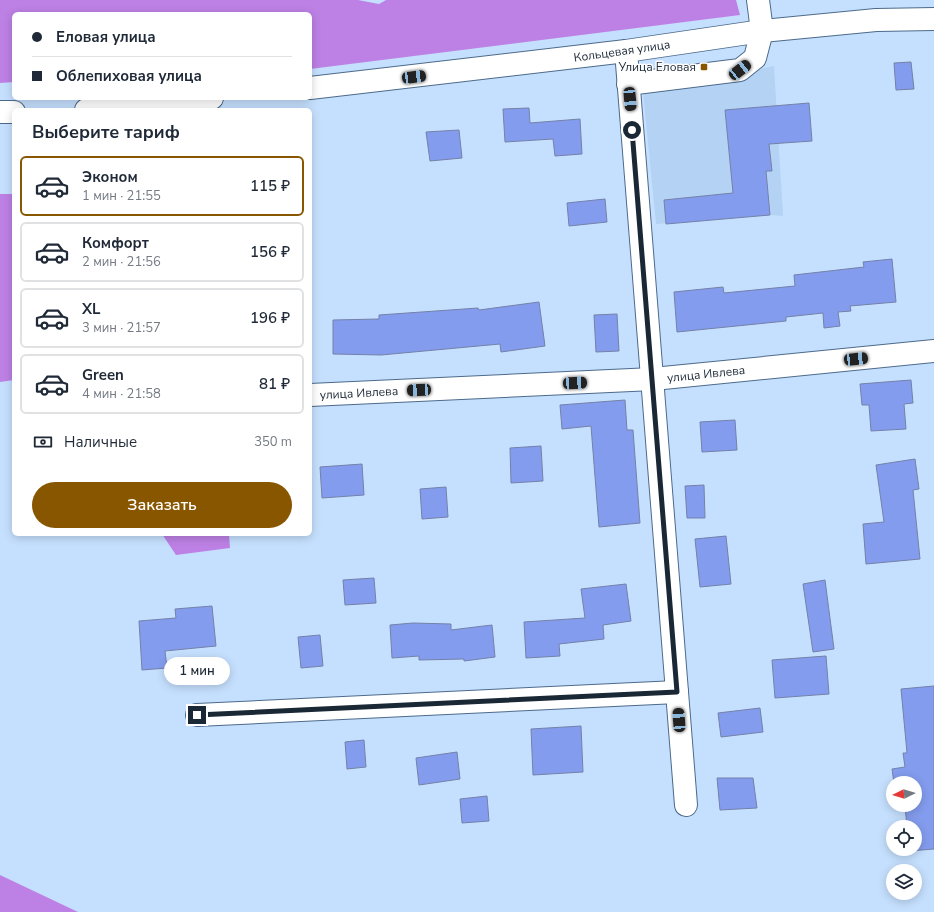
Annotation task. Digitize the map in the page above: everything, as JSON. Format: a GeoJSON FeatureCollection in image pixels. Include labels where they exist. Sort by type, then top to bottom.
{"type":"FeatureCollection","features":[{"type":"Feature","properties":{"kind":"street"},"geometry":{"type":"LineString","coordinates":[[628,84],[740,70],[755,58],[762,31],[758,0]]}},
{"type":"Feature","properties":{"kind":"street","name":"Кольцевая улица"},"geometry":{"type":"LineString","coordinates":[[312,88],[626,51],[762,31],[876,20],[934,18]]}},
{"type":"Feature","properties":{"kind":"street"},"geometry":{"type":"LineString","coordinates":[[626,51],[686,805]]}},
{"type":"Feature","properties":{"kind":"street"},"geometry":{"type":"LineString","coordinates":[[116,108],[193,100]]}},
{"type":"Feature","properties":{"kind":"street"},"geometry":{"type":"LineString","coordinates":[[0,112],[12,112]]}},
{"type":"Feature","properties":{"kind":"street","name":"улица Ивлева"},"geometry":{"type":"LineString","coordinates":[[312,395],[653,379],[934,351]]}},
{"type":"Feature","properties":{"kind":"street"},"geometry":{"type":"LineString","coordinates":[[197,715],[677,692]]}},
{"type":"Feature","properties":{"kind":"shaded area"},"geometry":{"type":"Polygon","coordinates":[[[0,0],[358,0],[379,4],[386,0],[736,0],[740,15],[312,69],[312,12],[12,12],[12,82],[0,83],[0,0]]]}},
{"type":"Feature","properties":{"kind":"shaded area"},"geometry":{"type":"Polygon","coordinates":[[[774,66],[783,216],[770,215],[656,224],[643,92],[774,66]]]}},
{"type":"Feature","properties":{"kind":"shaded area"},"geometry":{"type":"Polygon","coordinates":[[[0,194],[12,194],[12,380],[0,382],[0,194]]]}},
{"type":"Feature","properties":{"kind":"shaded area"},"geometry":{"type":"Polygon","coordinates":[[[163,536],[229,536],[230,548],[176,555],[163,536]]]}},
{"type":"Feature","properties":{"kind":"shaded area"},"geometry":{"type":"Polygon","coordinates":[[[0,875],[78,912],[0,912],[0,875]]]}},
{"type":"Feature","properties":{"kind":"building"},"geometry":{"type":"Polygon","coordinates":[[[911,62],[914,89],[896,90],[894,63],[911,62]]]}},
{"type":"Feature","properties":{"kind":"building"},"geometry":{"type":"Polygon","coordinates":[[[809,103],[812,141],[769,144],[772,171],[766,171],[770,215],[666,224],[664,200],[733,193],[725,110],[809,103]]]}},
{"type":"Feature","properties":{"kind":"building"},"geometry":{"type":"Polygon","coordinates":[[[529,108],[530,123],[580,119],[582,154],[555,156],[553,139],[505,142],[503,109],[529,108]]]}},
{"type":"Feature","properties":{"kind":"building"},"geometry":{"type":"Polygon","coordinates":[[[459,130],[462,158],[430,161],[426,132],[459,130]]]}},
{"type":"Feature","properties":{"kind":"building"},"geometry":{"type":"Polygon","coordinates":[[[605,199],[607,222],[569,226],[567,203],[605,199]]]}},
{"type":"Feature","properties":{"kind":"building"},"geometry":{"type":"Polygon","coordinates":[[[892,259],[896,302],[850,306],[851,311],[838,312],[840,326],[824,328],[823,313],[786,317],[786,321],[677,332],[674,292],[723,287],[724,293],[795,286],[794,275],[864,267],[863,262],[892,259]]]}},
{"type":"Feature","properties":{"kind":"building"},"geometry":{"type":"Polygon","coordinates":[[[539,302],[545,346],[501,352],[500,344],[381,355],[333,354],[333,320],[379,319],[379,315],[478,308],[479,310],[539,302]]]}},
{"type":"Feature","properties":{"kind":"building"},"geometry":{"type":"Polygon","coordinates":[[[617,314],[619,351],[596,352],[594,315],[617,314]]]}},
{"type":"Feature","properties":{"kind":"building"},"geometry":{"type":"Polygon","coordinates":[[[911,380],[913,403],[904,404],[906,429],[871,431],[869,405],[862,405],[860,384],[911,380]]]}},
{"type":"Feature","properties":{"kind":"building"},"geometry":{"type":"Polygon","coordinates":[[[625,400],[627,430],[633,430],[640,523],[599,527],[591,426],[562,429],[560,405],[625,400]]]}},
{"type":"Feature","properties":{"kind":"building"},"geometry":{"type":"Polygon","coordinates":[[[735,420],[737,450],[702,452],[700,422],[735,420]]]}},
{"type":"Feature","properties":{"kind":"building"},"geometry":{"type":"Polygon","coordinates":[[[541,446],[543,481],[511,483],[510,448],[541,446]]]}},
{"type":"Feature","properties":{"kind":"building"},"geometry":{"type":"Polygon","coordinates":[[[915,459],[919,489],[913,490],[920,559],[866,564],[863,524],[884,522],[876,465],[915,459]]]}},
{"type":"Feature","properties":{"kind":"building"},"geometry":{"type":"Polygon","coordinates":[[[362,464],[364,495],[322,498],[320,467],[362,464]]]}},
{"type":"Feature","properties":{"kind":"building"},"geometry":{"type":"Polygon","coordinates":[[[704,485],[705,518],[687,518],[685,486],[704,485]]]}},
{"type":"Feature","properties":{"kind":"building"},"geometry":{"type":"Polygon","coordinates":[[[446,487],[448,517],[422,519],[420,489],[446,487]]]}},
{"type":"Feature","properties":{"kind":"building"},"geometry":{"type":"Polygon","coordinates":[[[726,536],[731,584],[700,587],[695,539],[726,536]]]}},
{"type":"Feature","properties":{"kind":"building"},"geometry":{"type":"Polygon","coordinates":[[[374,578],[376,603],[345,605],[343,580],[374,578]]]}},
{"type":"Feature","properties":{"kind":"building"},"geometry":{"type":"Polygon","coordinates":[[[825,580],[834,649],[813,652],[803,584],[825,580]]]}},
{"type":"Feature","properties":{"kind":"building"},"geometry":{"type":"Polygon","coordinates":[[[626,584],[631,621],[603,625],[604,639],[559,644],[560,656],[526,658],[524,622],[585,618],[581,589],[626,584]]]}},
{"type":"Feature","properties":{"kind":"building"},"geometry":{"type":"Polygon","coordinates":[[[212,606],[216,646],[165,651],[167,668],[142,670],[139,621],[176,618],[175,609],[212,606]]]}},
{"type":"Feature","properties":{"kind":"building"},"geometry":{"type":"Polygon","coordinates":[[[413,623],[451,624],[451,630],[492,625],[495,657],[464,661],[464,659],[419,660],[419,656],[392,658],[390,625],[413,623]]]}},
{"type":"Feature","properties":{"kind":"building"},"geometry":{"type":"Polygon","coordinates":[[[320,635],[323,666],[301,668],[298,637],[320,635]]]}},
{"type":"Feature","properties":{"kind":"building"},"geometry":{"type":"Polygon","coordinates":[[[826,656],[829,694],[775,698],[772,660],[826,656]]]}},
{"type":"Feature","properties":{"kind":"building"},"geometry":{"type":"Polygon","coordinates":[[[934,686],[934,849],[922,850],[922,820],[906,820],[906,812],[922,812],[922,776],[893,776],[892,769],[905,767],[903,753],[907,753],[901,689],[934,686]]]}},
{"type":"Feature","properties":{"kind":"building"},"geometry":{"type":"Polygon","coordinates":[[[760,708],[763,732],[721,737],[718,713],[760,708]]]}},
{"type":"Feature","properties":{"kind":"building"},"geometry":{"type":"Polygon","coordinates":[[[581,726],[583,772],[533,775],[531,729],[581,726]]]}},
{"type":"Feature","properties":{"kind":"building"},"geometry":{"type":"Polygon","coordinates":[[[364,740],[366,767],[347,769],[345,742],[364,740]]]}},
{"type":"Feature","properties":{"kind":"building"},"geometry":{"type":"Polygon","coordinates":[[[457,752],[460,779],[419,785],[416,758],[457,752]]]}},
{"type":"Feature","properties":{"kind":"building"},"geometry":{"type":"Polygon","coordinates":[[[717,778],[753,778],[757,808],[720,810],[717,778]]]}},
{"type":"Feature","properties":{"kind":"building"},"geometry":{"type":"Polygon","coordinates":[[[487,796],[489,821],[462,823],[460,799],[487,796]]]}},
{"type":"Feature","properties":{"kind":"place","name":"Улица Еловая"},"geometry":{"type":"Point","coordinates":[704,67]}},
{"type":"Feature","properties":{"kind":"route"},"geometry":{"type":"LineString","coordinates":[[197,715],[677,692],[632,130]]}}]}
